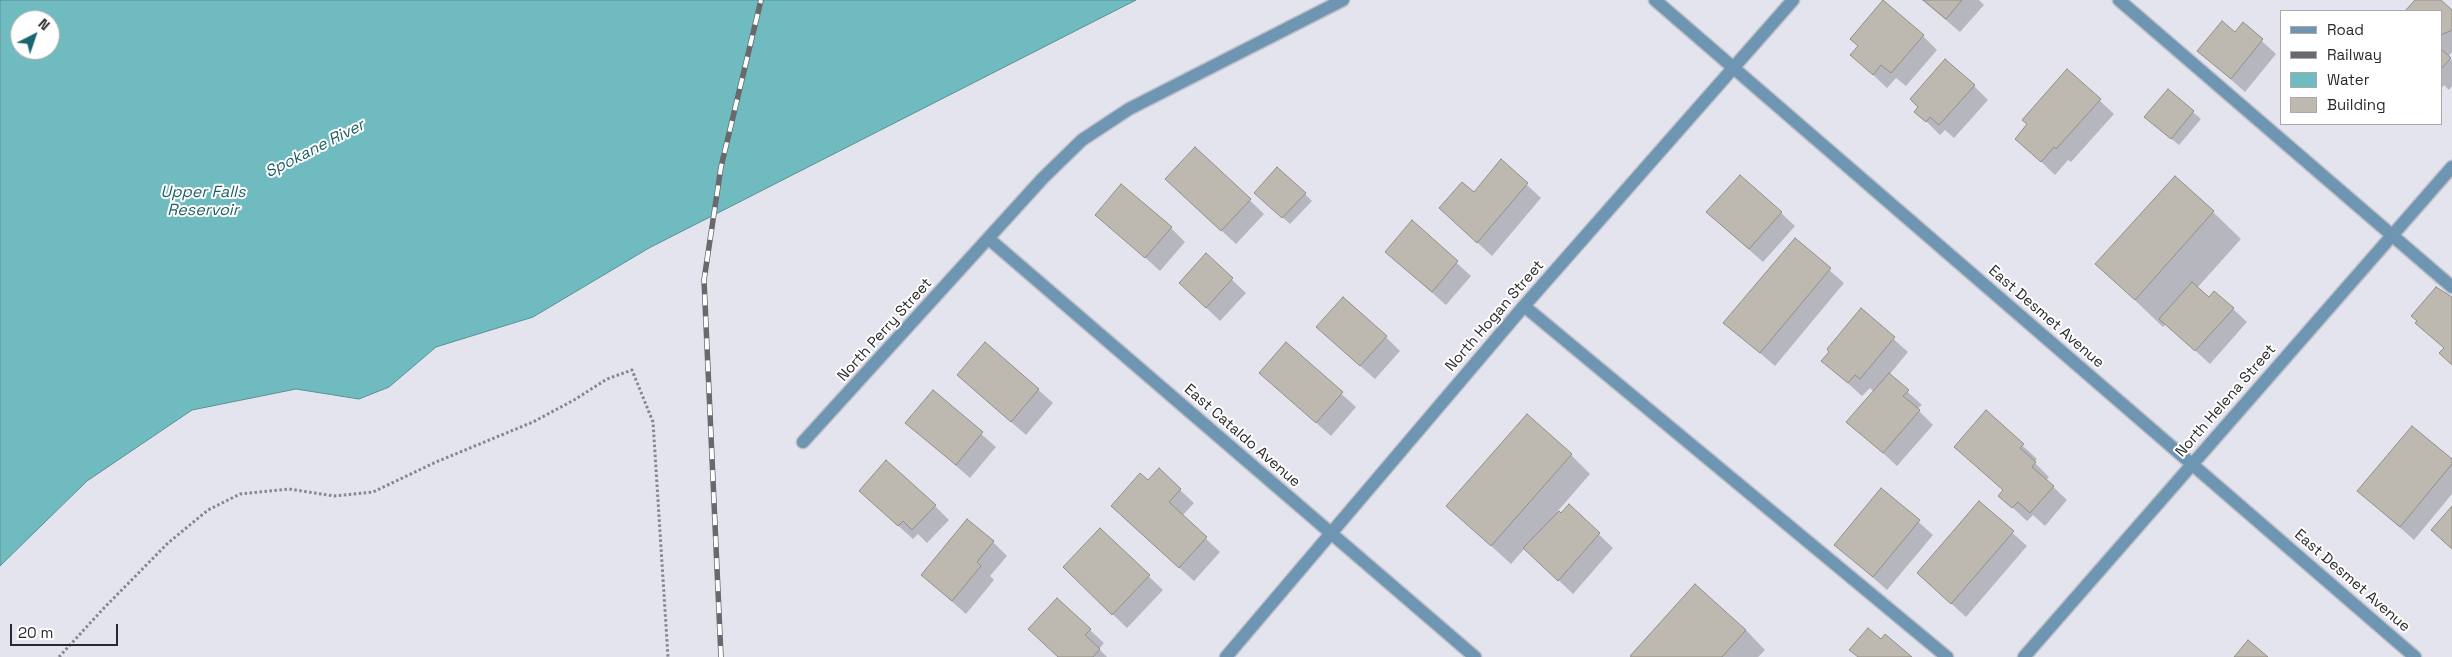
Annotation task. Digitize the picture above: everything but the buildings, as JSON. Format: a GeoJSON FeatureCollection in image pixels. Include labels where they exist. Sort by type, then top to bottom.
{"type":"FeatureCollection","features":[{"type":"Feature","properties":{"kind":"street","name":"North Perry Street"},"geometry":{"type":"LineString","coordinates":[[803,442],[1061,159],[1103,125],[1129,109],[1343,0]]}},
{"type":"Feature","properties":{"kind":"street","name":"East Desmet Avenue"},"geometry":{"type":"LineString","coordinates":[[1655,0],[2415,657]]}},
{"type":"Feature","properties":{"kind":"street","name":"North Hogan Street"},"geometry":{"type":"LineString","coordinates":[[1226,657],[1524,306],[1794,0]]}},
{"type":"Feature","properties":{"kind":"street"},"geometry":{"type":"LineString","coordinates":[[2119,0],[2452,287]]}},
{"type":"Feature","properties":{"kind":"street","name":"North Helena Street"},"geometry":{"type":"LineString","coordinates":[[2024,657],[2452,166]]}},
{"type":"Feature","properties":{"kind":"street","name":"East Cataldo Avenue"},"geometry":{"type":"LineString","coordinates":[[989,239],[1475,657]]}},
{"type":"Feature","properties":{"kind":"street"},"geometry":{"type":"LineString","coordinates":[[1524,306],[1947,657]]}},
{"type":"Feature","properties":{"kind":"path"},"geometry":{"type":"LineString","coordinates":[[60,657],[104,608],[168,544],[208,510],[240,494],[288,489],[334,496],[373,492],[436,462],[533,422],[574,400],[607,379],[632,370],[653,422],[668,657]]}},
{"type":"Feature","properties":{"kind":"water","name":"Upper Falls Reservoir"},"geometry":{"type":"Polygon","coordinates":[[[0,0],[1136,0],[649,248],[533,317],[436,347],[389,387],[359,399],[296,389],[192,410],[87,481],[0,566],[0,0]]]}},
{"type":"Feature","properties":{"kind":"railway"},"geometry":{"type":"LineString","coordinates":[[721,657],[704,280],[721,167],[761,0]]}},
{"type":"Feature","properties":{"kind":"water label","name":"Spokane River"},"geometry":{"type":"Point","coordinates":[315,149]}}]}
